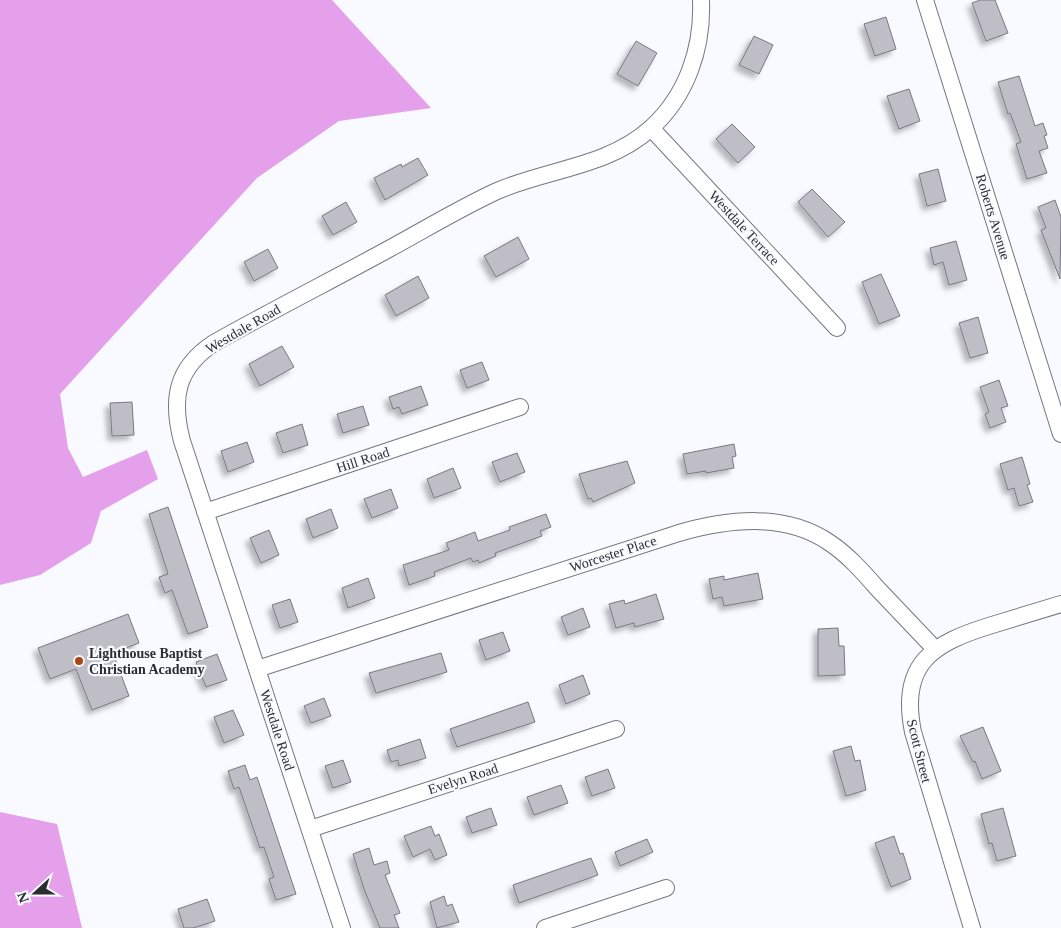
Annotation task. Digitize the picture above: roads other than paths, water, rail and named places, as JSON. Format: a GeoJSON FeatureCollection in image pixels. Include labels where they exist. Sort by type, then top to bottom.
{"type":"FeatureCollection","features":[{"type":"Feature","properties":{"kind":"street","name":"Westdale Road"},"geometry":{"type":"LineString","coordinates":[[342,928],[182,441],[175,406],[182,378],[200,354],[222,339],[487,196],[600,158],[625,146],[651,128],[675,100],[691,70],[700,36],[701,0]]}},
{"type":"Feature","properties":{"kind":"street","name":"Roberts Avenue"},"geometry":{"type":"LineString","coordinates":[[925,0],[1061,434]]}},
{"type":"Feature","properties":{"kind":"street","name":"Westdale Terrace"},"geometry":{"type":"LineString","coordinates":[[651,128],[838,328]]}},
{"type":"Feature","properties":{"kind":"street","name":"Hill Road"},"geometry":{"type":"LineString","coordinates":[[205,512],[520,408]]}},
{"type":"Feature","properties":{"kind":"street","name":"Worcester Place"},"geometry":{"type":"LineString","coordinates":[[257,670],[679,533],[709,524],[743,520],[778,523],[805,530],[830,543],[856,564],[935,649]]}},
{"type":"Feature","properties":{"kind":"street","name":"Scott Street"},"geometry":{"type":"LineString","coordinates":[[972,928],[920,760],[910,716],[910,692],[914,677],[927,657],[935,649],[955,637],[1061,604]]}},
{"type":"Feature","properties":{"kind":"street","name":"Evelyn Road"},"geometry":{"type":"LineString","coordinates":[[310,830],[616,728]]}},
{"type":"Feature","properties":{"kind":"street"},"geometry":{"type":"LineString","coordinates":[[545,928],[666,888]]}},
{"type":"Feature","properties":{"kind":"place","name":"Lighthouse Baptist Christian Academy"},"geometry":{"type":"Point","coordinates":[79,661]}}]}
